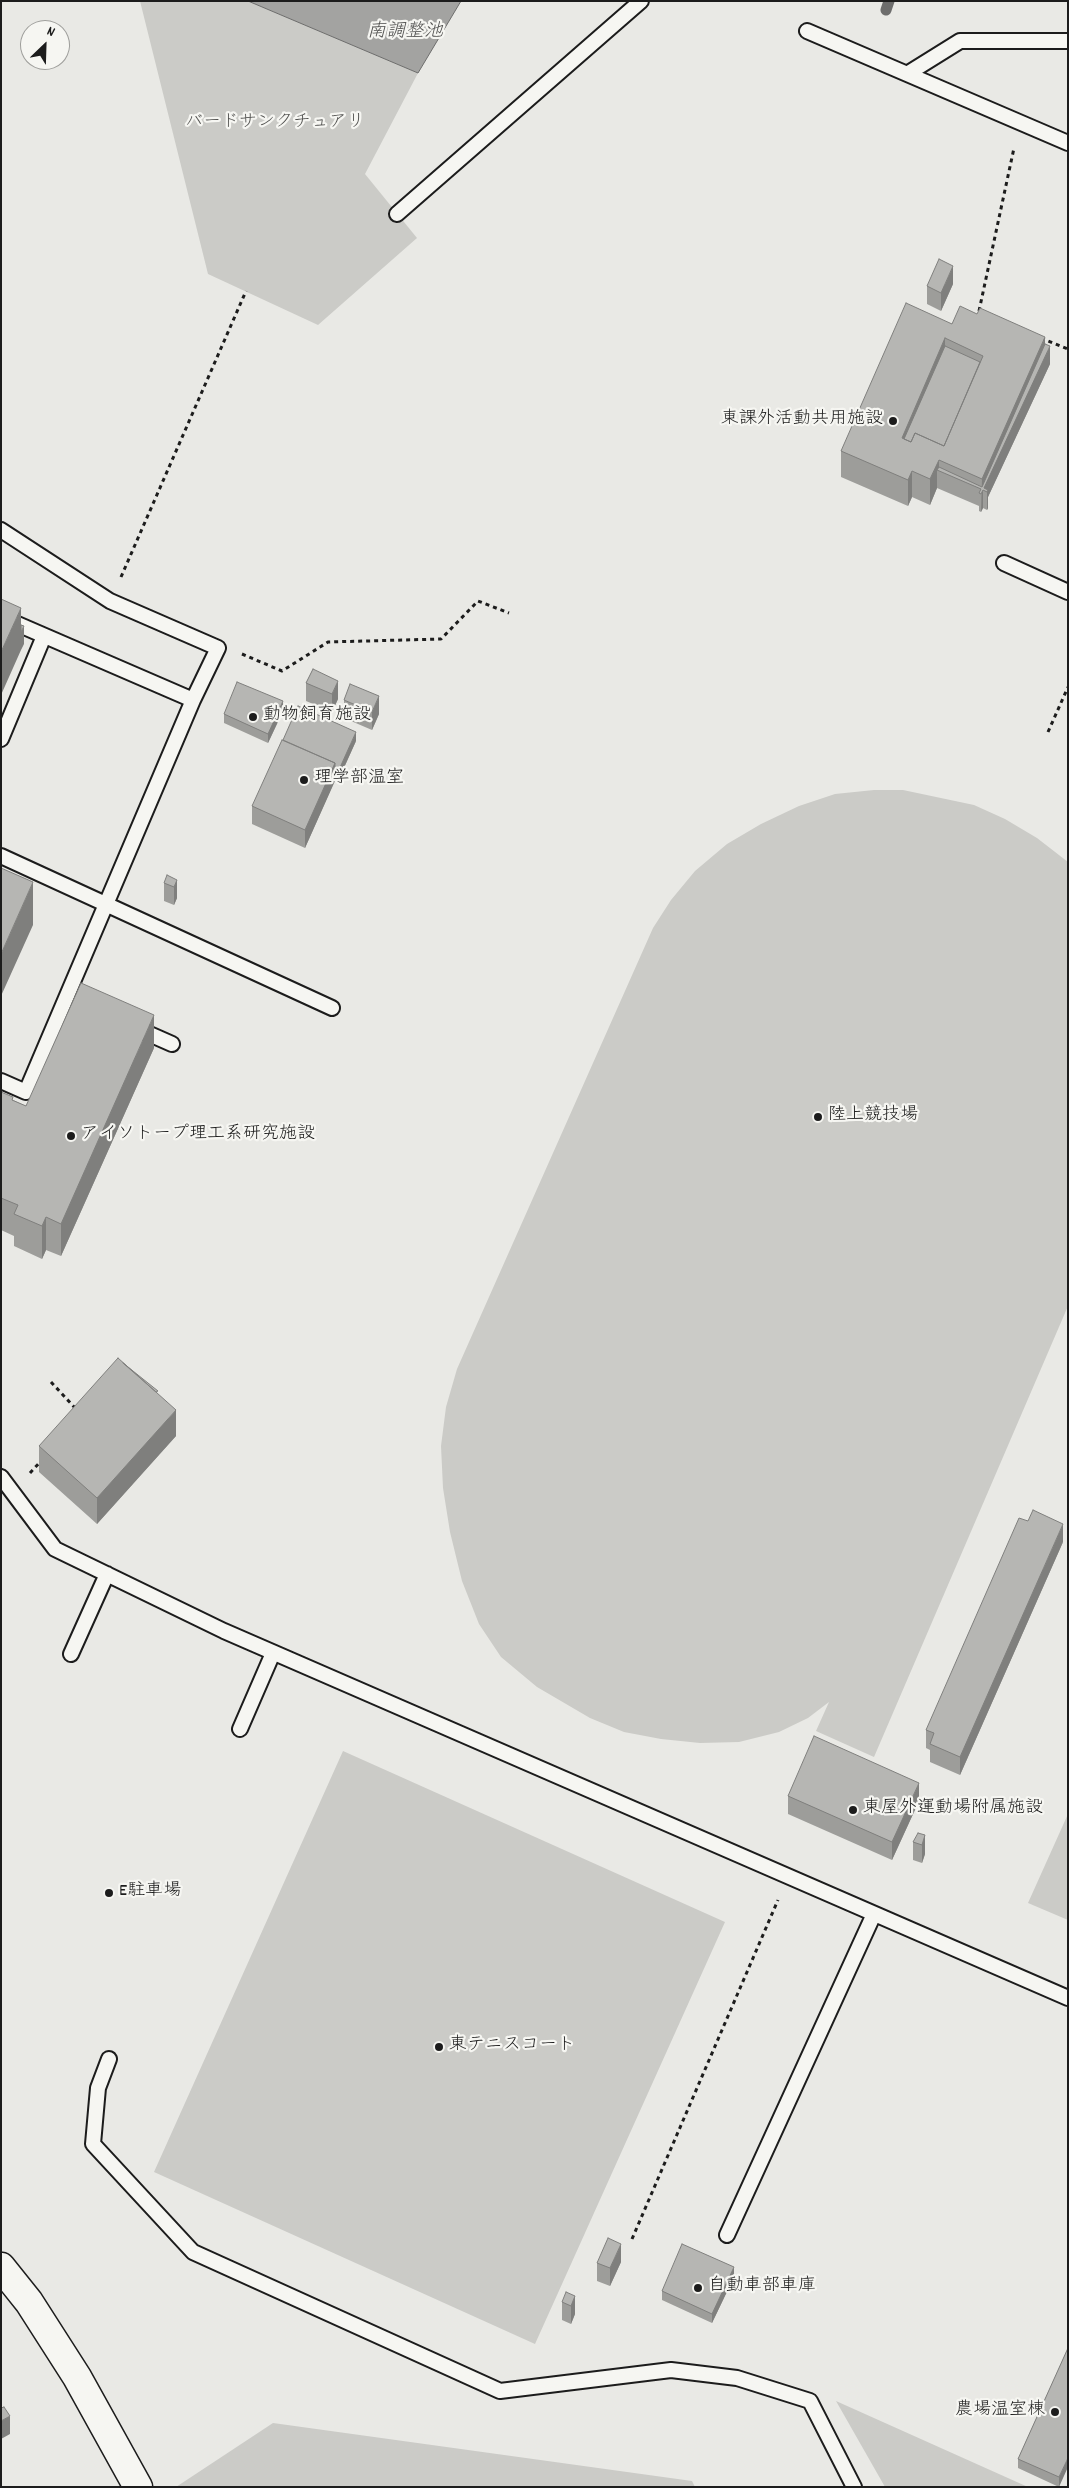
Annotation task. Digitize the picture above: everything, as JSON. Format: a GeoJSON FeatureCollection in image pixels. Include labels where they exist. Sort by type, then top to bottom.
{"type":"FeatureCollection","features":[{"type":"Feature","properties":{"kind":"street"},"geometry":{"type":"LineString","coordinates":[[1,2267],[29,2302],[77,2377],[138,2487]]}},
{"type":"Feature","properties":{"kind":"lane"},"geometry":{"type":"LineString","coordinates":[[397,214],[641,1]]}},
{"type":"Feature","properties":{"kind":"lane"},"geometry":{"type":"LineString","coordinates":[[806,31],[1068,143]]}},
{"type":"Feature","properties":{"kind":"lane"},"geometry":{"type":"LineString","coordinates":[[906,74],[960,41],[1068,41]]}},
{"type":"Feature","properties":{"kind":"lane"},"geometry":{"type":"LineString","coordinates":[[1,530],[110,601],[218,648],[193,700],[108,903],[71,998],[26,1092],[1,1081]]}},
{"type":"Feature","properties":{"kind":"lane"},"geometry":{"type":"LineString","coordinates":[[1004,563],[1068,592]]}},
{"type":"Feature","properties":{"kind":"lane"},"geometry":{"type":"LineString","coordinates":[[15,623],[193,700]]}},
{"type":"Feature","properties":{"kind":"lane"},"geometry":{"type":"LineString","coordinates":[[1,739],[44,636]]}},
{"type":"Feature","properties":{"kind":"lane"},"geometry":{"type":"LineString","coordinates":[[1,856],[108,903],[332,1008]]}},
{"type":"Feature","properties":{"kind":"lane"},"geometry":{"type":"LineString","coordinates":[[128,1024],[172,1044]]}},
{"type":"Feature","properties":{"kind":"lane"},"geometry":{"type":"LineString","coordinates":[[1,1476],[55,1549],[224,1631],[1068,1998]]}},
{"type":"Feature","properties":{"kind":"lane"},"geometry":{"type":"LineString","coordinates":[[71,1654],[107,1574]]}},
{"type":"Feature","properties":{"kind":"lane"},"geometry":{"type":"LineString","coordinates":[[240,1729],[273,1652]]}},
{"type":"Feature","properties":{"kind":"lane"},"geometry":{"type":"LineString","coordinates":[[727,2235],[874,1914]]}},
{"type":"Feature","properties":{"kind":"lane"},"geometry":{"type":"LineString","coordinates":[[109,2059],[98,2088],[93,2144],[192,2252],[500,2391],[670,2370],[738,2378],[810,2401],[854,2487]]}},
{"type":"Feature","properties":{"kind":"path"},"geometry":{"type":"LineString","coordinates":[[976,320],[1019,123]]}},
{"type":"Feature","properties":{"kind":"path"},"geometry":{"type":"LineString","coordinates":[[110,601],[246,291]]}},
{"type":"Feature","properties":{"kind":"path"},"geometry":{"type":"LineString","coordinates":[[979,312],[987,315]]}},
{"type":"Feature","properties":{"kind":"path"},"geometry":{"type":"LineString","coordinates":[[1036,336],[1068,349]]}},
{"type":"Feature","properties":{"kind":"path"},"geometry":{"type":"LineString","coordinates":[[218,648],[236,651],[282,671],[328,642],[441,639],[478,601],[509,613]]}},
{"type":"Feature","properties":{"kind":"path"},"geometry":{"type":"LineString","coordinates":[[1048,732],[1068,687]]}},
{"type":"Feature","properties":{"kind":"path"},"geometry":{"type":"LineString","coordinates":[[51,1382],[82,1415]]}},
{"type":"Feature","properties":{"kind":"path"},"geometry":{"type":"LineString","coordinates":[[13,1493],[44,1457]]}},
{"type":"Feature","properties":{"kind":"path"},"geometry":{"type":"LineString","coordinates":[[632,2239],[789,1876]]}},
{"type":"Feature","properties":{"kind":"green space","name":"バードサンクチュアリ"},"geometry":{"type":"Polygon","coordinates":[[[140,1],[248,1],[418,73],[365,174],[417,238],[318,325],[208,274],[140,1]]]}},
{"type":"Feature","properties":{"kind":"green space","name":"陸上競技場"},"geometry":{"type":"Polygon","coordinates":[[[874,790],[903,790],[974,805],[1005,819],[1037,838],[1068,862],[1068,1306],[874,1757],[816,1731],[829,1702],[808,1718],[779,1732],[739,1742],[700,1743],[661,1739],[624,1732],[590,1718],[537,1687],[501,1657],[479,1624],[462,1581],[450,1532],[443,1488],[441,1446],[446,1407],[457,1369],[653,928],[671,900],[695,871],[727,844],[761,824],[799,806],[835,794],[874,790]]]}},
{"type":"Feature","properties":{"kind":"green space","name":"東テニスコート"},"geometry":{"type":"Polygon","coordinates":[[[343,1751],[725,1922],[535,2344],[154,2172],[343,1751]]]}},
{"type":"Feature","properties":{"kind":"green space"},"geometry":{"type":"Polygon","coordinates":[[[1068,1814],[1068,1920],[1028,1903],[1068,1814]]]}},
{"type":"Feature","properties":{"kind":"green space"},"geometry":{"type":"Polygon","coordinates":[[[836,2401],[1028,2487],[885,2487],[836,2401]]]}},
{"type":"Feature","properties":{"kind":"green space"},"geometry":{"type":"Polygon","coordinates":[[[273,2423],[692,2481],[695,2487],[176,2487],[273,2423]]]}},
{"type":"Feature","properties":{"kind":"water","name":"南調整池"},"geometry":{"type":"Polygon","coordinates":[[[248,1],[461,1],[418,73],[248,1]]]}},
{"type":"Feature","properties":{"kind":"building"},"geometry":{"type":"Polygon","coordinates":[[[939,259],[953,266],[941,293],[927,286],[939,259]]]}},
{"type":"Feature","properties":{"kind":"building","name":"東課外活動共用施設"},"geometry":{"type":"Polygon","coordinates":[[[906,303],[952,324],[960,306],[977,314],[980,308],[1045,337],[982,479],[939,460],[930,479],[912,471],[908,480],[841,451],[906,303]],[[945,338],[902,438],[911,442],[915,433],[944,446],[983,356],[945,338]]]}},
{"type":"Feature","properties":{"kind":"building"},"geometry":{"type":"Polygon","coordinates":[[[1045,344],[1050,346],[984,488],[988,490],[987,492],[983,490],[981,494],[979,493],[981,489],[937,470],[939,467],[982,487],[1045,344]]]}},
{"type":"Feature","properties":{"kind":"building"},"geometry":{"type":"Polygon","coordinates":[[[945,346],[980,362],[944,446],[915,433],[911,442],[904,439],[945,346]]]}},
{"type":"Feature","properties":{"kind":"building"},"geometry":{"type":"Polygon","coordinates":[[[1,599],[21,608],[1,652],[1,599]]]}},
{"type":"Feature","properties":{"kind":"building"},"geometry":{"type":"Polygon","coordinates":[[[313,669],[338,681],[332,694],[306,683],[313,669]]]}},
{"type":"Feature","properties":{"kind":"building","name":"動物飼育施設"},"geometry":{"type":"Polygon","coordinates":[[[237,682],[283,701],[268,734],[224,714],[237,682]]]}},
{"type":"Feature","properties":{"kind":"building"},"geometry":{"type":"Polygon","coordinates":[[[350,684],[379,696],[372,712],[344,700],[350,684]]]}},
{"type":"Feature","properties":{"kind":"building"},"geometry":{"type":"Polygon","coordinates":[[[298,706],[356,732],[338,772],[335,771],[335,763],[283,740],[298,706]]]}},
{"type":"Feature","properties":{"kind":"building"},"geometry":{"type":"Polygon","coordinates":[[[282,740],[335,763],[305,830],[252,806],[282,740]]]}},
{"type":"Feature","properties":{"kind":"building"},"geometry":{"type":"Polygon","coordinates":[[[1,868],[33,882],[1,954],[1,868]]]}},
{"type":"Feature","properties":{"kind":"building"},"geometry":{"type":"Polygon","coordinates":[[[167,875],[177,880],[174,887],[164,883],[167,875]]]}},
{"type":"Feature","properties":{"kind":"building","name":"アイソトープ理工系研究施設"},"geometry":{"type":"Polygon","coordinates":[[[81,983],[154,1015],[61,1224],[46,1217],[42,1226],[14,1214],[18,1205],[1,1198],[1,1092],[13,1097],[12,1100],[26,1106],[81,983]]]}},
{"type":"Feature","properties":{"kind":"building"},"geometry":{"type":"Polygon","coordinates":[[[118,1358],[176,1410],[97,1498],[39,1446],[118,1358]]]}},
{"type":"Feature","properties":{"kind":"building"},"geometry":{"type":"Polygon","coordinates":[[[123,1363],[158,1391],[156,1392],[123,1363]]]}},
{"type":"Feature","properties":{"kind":"building"},"geometry":{"type":"Polygon","coordinates":[[[1033,1510],[1063,1524],[960,1757],[930,1744],[934,1733],[926,1730],[1019,1518],[1028,1521],[1033,1510]]]}},
{"type":"Feature","properties":{"kind":"building","name":"東屋外運動場附属施設"},"geometry":{"type":"Polygon","coordinates":[[[814,1736],[919,1783],[892,1842],[788,1796],[814,1736]]]}},
{"type":"Feature","properties":{"kind":"building"},"geometry":{"type":"Polygon","coordinates":[[[918,1833],[925,1835],[922,1845],[913,1842],[918,1833]]]}},
{"type":"Feature","properties":{"kind":"building"},"geometry":{"type":"Polygon","coordinates":[[[608,2238],[621,2244],[610,2268],[597,2263],[608,2238]]]}},
{"type":"Feature","properties":{"kind":"building","name":"自動車部車庫"},"geometry":{"type":"Polygon","coordinates":[[[682,2244],[734,2267],[712,2314],[662,2291],[682,2244]]]}},
{"type":"Feature","properties":{"kind":"building"},"geometry":{"type":"Polygon","coordinates":[[[566,2292],[575,2296],[571,2306],[562,2302],[566,2292]]]}},
{"type":"Feature","properties":{"kind":"building","name":"農場温室棟"},"geometry":{"type":"Polygon","coordinates":[[[1068,2348],[1068,2458],[1059,2477],[1018,2459],[1068,2348]]]}},
{"type":"Feature","properties":{"kind":"building"},"geometry":{"type":"Polygon","coordinates":[[[4,2407],[10,2416],[1,2421],[1,2408],[4,2407]]]}},
{"type":"Feature","properties":{"kind":"waterway"},"geometry":{"type":"LineString","coordinates":[[886,10],[889,1]]}},
{"type":"Feature","properties":{"kind":"place","name":"東課外活動共用施設"},"geometry":{"type":"Point","coordinates":[893,421]}},
{"type":"Feature","properties":{"kind":"place","name":"動物飼育施設"},"geometry":{"type":"Point","coordinates":[253,717]}},
{"type":"Feature","properties":{"kind":"place","name":"理学部温室"},"geometry":{"type":"Point","coordinates":[304,780]}},
{"type":"Feature","properties":{"kind":"place","name":"陸上競技場"},"geometry":{"type":"Point","coordinates":[818,1117]}},
{"type":"Feature","properties":{"kind":"place","name":"アイソトープ理工系研究施設"},"geometry":{"type":"Point","coordinates":[71,1136]}},
{"type":"Feature","properties":{"kind":"place","name":"東屋外運動場附属施設"},"geometry":{"type":"Point","coordinates":[853,1810]}},
{"type":"Feature","properties":{"kind":"place","name":"E駐車場"},"geometry":{"type":"Point","coordinates":[109,1893]}},
{"type":"Feature","properties":{"kind":"place","name":"東テニスコート"},"geometry":{"type":"Point","coordinates":[439,2047]}},
{"type":"Feature","properties":{"kind":"place","name":"自動車部車庫"},"geometry":{"type":"Point","coordinates":[698,2288]}},
{"type":"Feature","properties":{"kind":"place","name":"農場温室棟"},"geometry":{"type":"Point","coordinates":[1055,2412]}}]}
